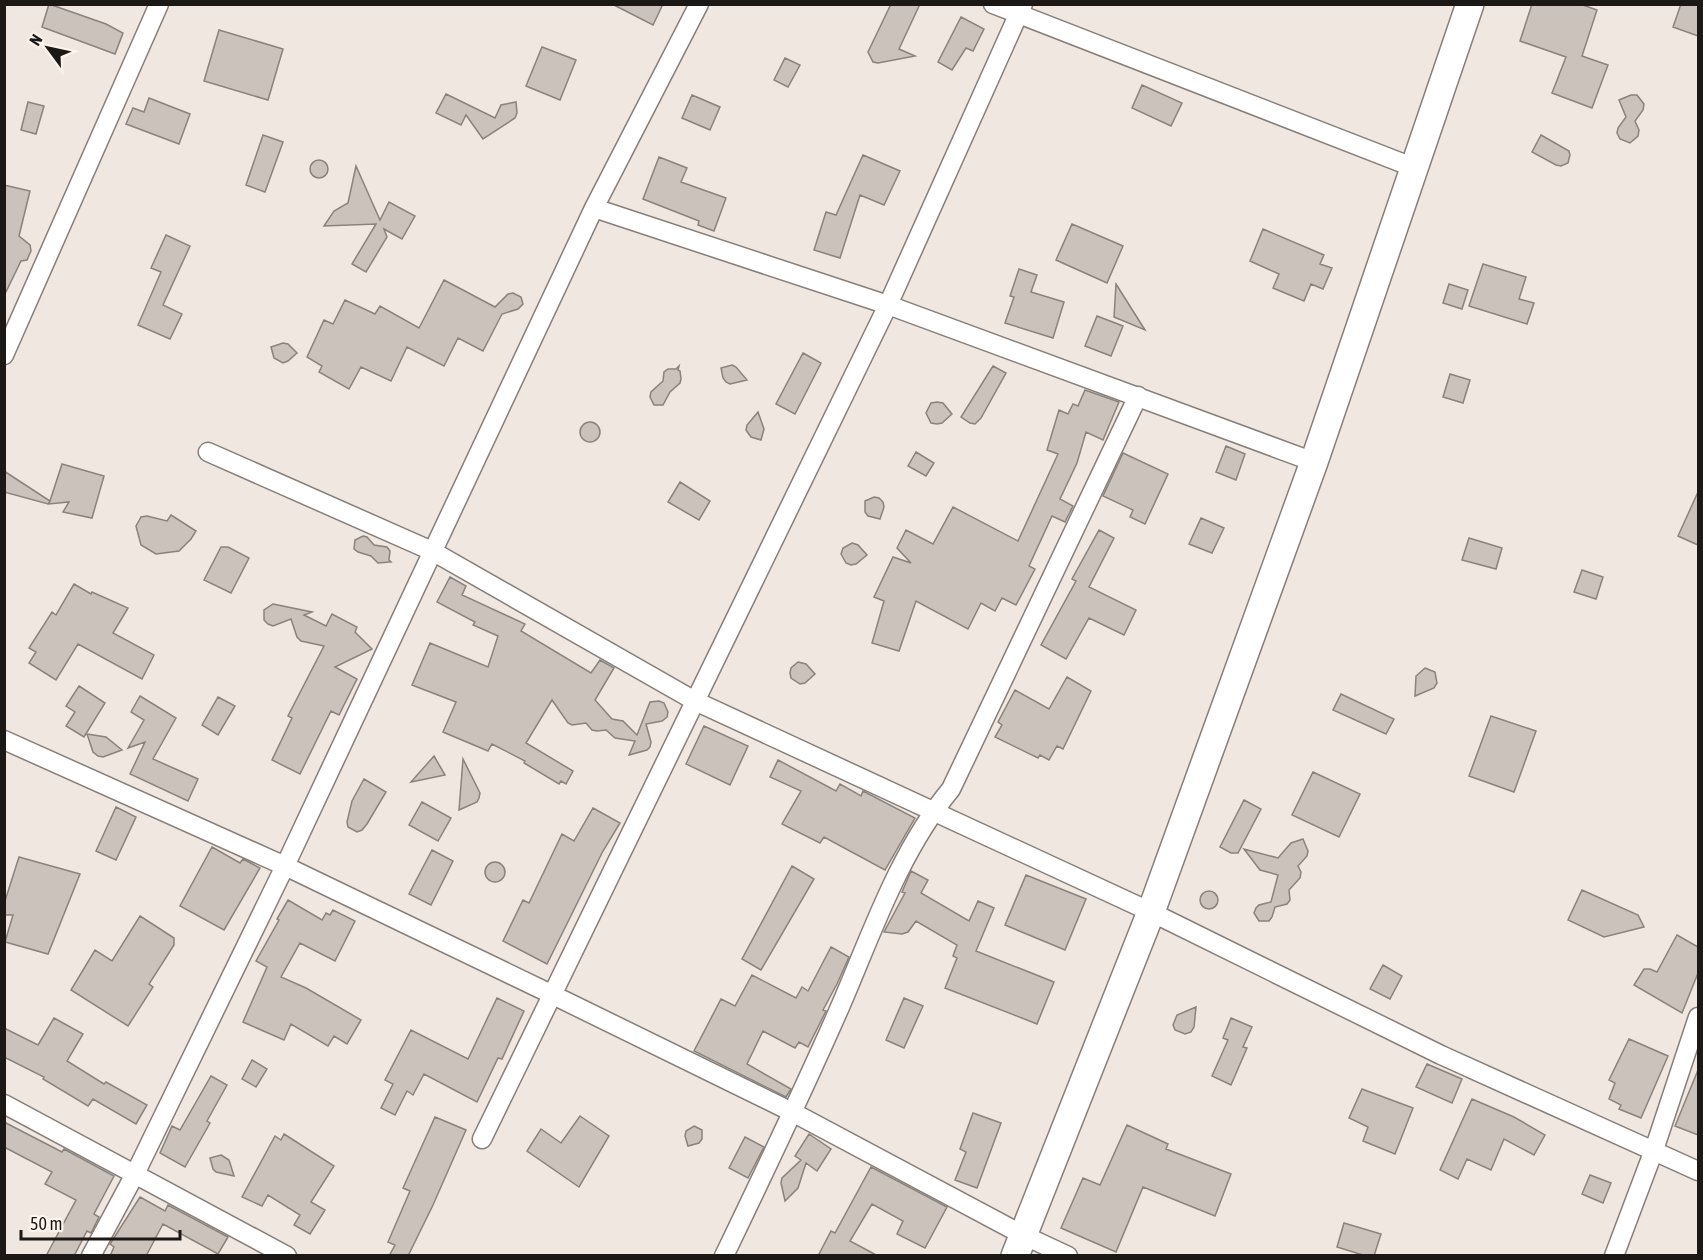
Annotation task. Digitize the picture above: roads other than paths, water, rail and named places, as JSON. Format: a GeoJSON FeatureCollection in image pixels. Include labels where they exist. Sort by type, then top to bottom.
{"type":"FeatureCollection","features":[{"type":"Feature","properties":{"kind":"main road"},"geometry":{"type":"LineString","coordinates":[[1019,1245],[1151,912],[1314,462],[1470,4]]}},
{"type":"Feature","properties":{"kind":"street"},"geometry":{"type":"LineString","coordinates":[[4,355],[159,4]]}},
{"type":"Feature","properties":{"kind":"street"},"geometry":{"type":"LineString","coordinates":[[91,1256],[135,1174],[285,866],[594,208],[699,4]]}},
{"type":"Feature","properties":{"kind":"street"},"geometry":{"type":"LineString","coordinates":[[993,4],[1020,10],[1415,168]]}},
{"type":"Feature","properties":{"kind":"street"},"geometry":{"type":"LineString","coordinates":[[482,1139],[888,305],[1020,10]]}},
{"type":"Feature","properties":{"kind":"street"},"geometry":{"type":"LineString","coordinates":[[594,208],[888,305],[1314,462]]}},
{"type":"Feature","properties":{"kind":"street"},"geometry":{"type":"LineString","coordinates":[[724,1256],[794,1113],[902,864],[932,812],[951,789],[1138,396]]}},
{"type":"Feature","properties":{"kind":"street"},"geometry":{"type":"LineString","coordinates":[[208,452],[432,551],[695,701],[1151,912],[1441,1055],[1698,1171]]}},
{"type":"Feature","properties":{"kind":"street"},"geometry":{"type":"LineString","coordinates":[[4,740],[285,866],[794,1113],[1019,1245],[1068,1256]]}},
{"type":"Feature","properties":{"kind":"street"},"geometry":{"type":"LineString","coordinates":[[1614,1256],[1654,1150],[1698,1017]]}},
{"type":"Feature","properties":{"kind":"street"},"geometry":{"type":"LineString","coordinates":[[4,1104],[287,1256]]}}]}
